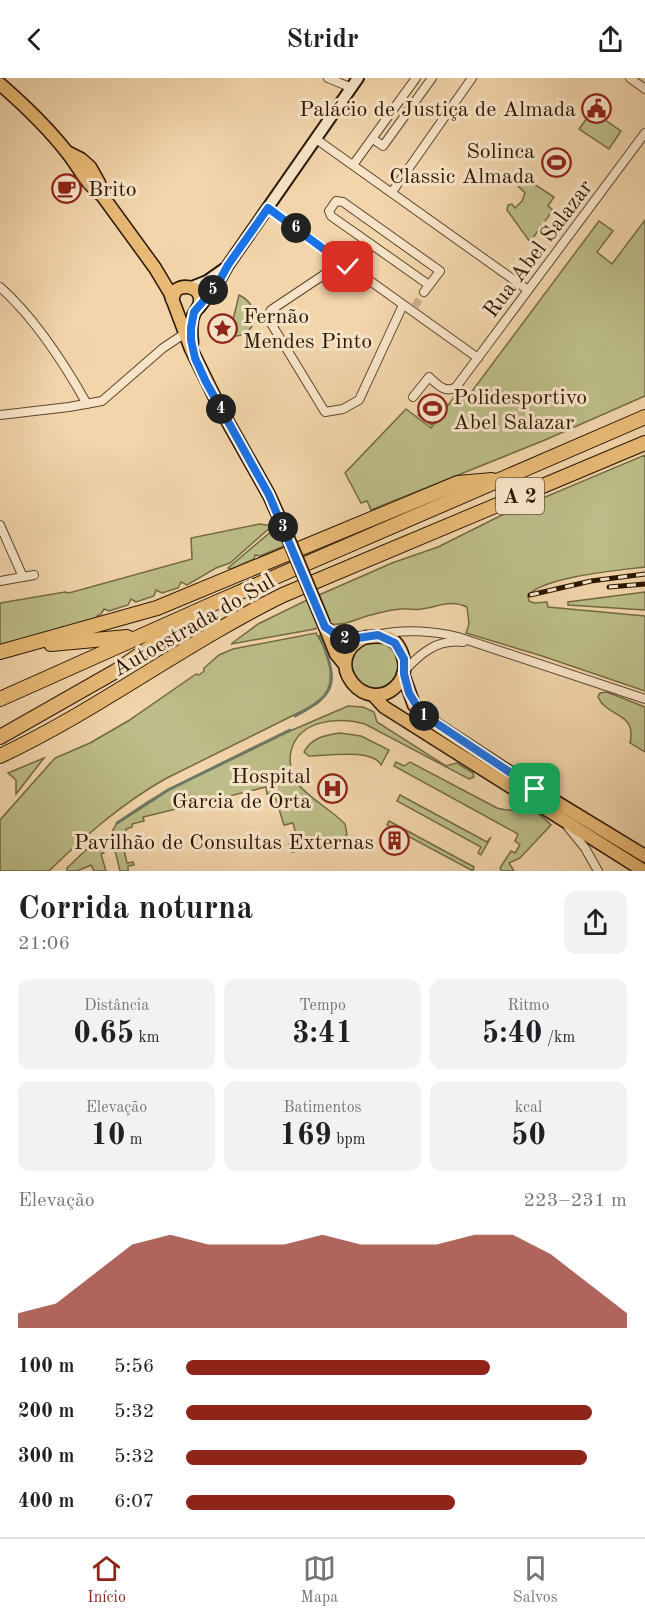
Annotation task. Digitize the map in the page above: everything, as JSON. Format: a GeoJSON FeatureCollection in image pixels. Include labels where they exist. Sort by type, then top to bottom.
{"type":"FeatureCollection","features":[{"type":"Feature","properties":{"kind":"highway","name":"Autoestrada do Sul"},"geometry":{"type":"LineString","coordinates":[[0,699],[138,636],[645,417]]}},
{"type":"Feature","properties":{"kind":"highway","name":"Autoestrada do Sul"},"geometry":{"type":"LineString","coordinates":[[0,756],[61,725],[242,616],[283,595],[645,443]]}},
{"type":"Feature","properties":{"kind":"highway"},"geometry":{"type":"LineString","coordinates":[[0,651],[157,608],[458,483],[503,479]]}},
{"type":"Feature","properties":{"kind":"highway"},"geometry":{"type":"LineString","coordinates":[[0,737],[116,671],[215,603]]}},
{"type":"Feature","properties":{"kind":"highway"},"geometry":{"type":"LineString","coordinates":[[0,658],[37,646],[138,636]]}},
{"type":"Feature","properties":{"kind":"main road"},"geometry":{"type":"LineString","coordinates":[[0,84],[67,152],[91,188],[104,198],[154,268],[172,299],[174,309],[183,314],[197,310]]}},
{"type":"Feature","properties":{"kind":"main road"},"geometry":{"type":"LineString","coordinates":[[154,268],[189,287],[200,296],[191,328],[195,358]]}},
{"type":"Feature","properties":{"kind":"main road"},"geometry":{"type":"LineString","coordinates":[[172,299],[176,290],[189,287]]}},
{"type":"Feature","properties":{"kind":"main road"},"geometry":{"type":"LineString","coordinates":[[178,312],[184,334],[195,358],[269,495],[336,654],[345,664],[348,677],[355,687],[374,695],[390,691],[398,684],[404,672]]}},
{"type":"Feature","properties":{"kind":"main road"},"geometry":{"type":"LineString","coordinates":[[325,626],[341,638],[372,636],[390,639],[399,647],[404,659],[404,672],[411,699],[421,713],[541,793],[645,856]]}},
{"type":"Feature","properties":{"kind":"main road"},"geometry":{"type":"LineString","coordinates":[[345,664],[351,647],[372,636]]}},
{"type":"Feature","properties":{"kind":"main road"},"geometry":{"type":"LineString","coordinates":[[374,695],[378,702],[389,711],[644,871]]}},
{"type":"Feature","properties":{"kind":"street"},"geometry":{"type":"LineString","coordinates":[[328,78],[351,88]]}},
{"type":"Feature","properties":{"kind":"street"},"geometry":{"type":"LineString","coordinates":[[197,310],[217,285],[228,265],[358,78]]}},
{"type":"Feature","properties":{"kind":"street"},"geometry":{"type":"LineString","coordinates":[[353,165],[416,78]]}},
{"type":"Feature","properties":{"kind":"street"},"geometry":{"type":"LineString","coordinates":[[373,139],[383,146],[432,78]]}},
{"type":"Feature","properties":{"kind":"street"},"geometry":{"type":"LineString","coordinates":[[392,192],[472,78]]}},
{"type":"Feature","properties":{"kind":"street"},"geometry":{"type":"LineString","coordinates":[[630,78],[645,88]]}},
{"type":"Feature","properties":{"kind":"street","name":"Rua Abel Salazar"},"geometry":{"type":"LineString","coordinates":[[413,397],[429,377],[446,390],[453,390],[458,386],[645,133]]}},
{"type":"Feature","properties":{"kind":"street"},"geometry":{"type":"LineString","coordinates":[[316,139],[528,290]]}},
{"type":"Feature","properties":{"kind":"street"},"geometry":{"type":"LineString","coordinates":[[336,201],[342,201],[440,271],[427,289],[364,244],[332,216],[329,211],[336,201]]}},
{"type":"Feature","properties":{"kind":"street"},"geometry":{"type":"LineString","coordinates":[[268,208],[340,260],[350,264],[403,305],[413,308],[478,357]]}},
{"type":"Feature","properties":{"kind":"street"},"geometry":{"type":"LineString","coordinates":[[340,260],[328,272],[271,310],[268,315],[269,321],[322,410],[330,412],[343,409],[359,400],[403,305]]}},
{"type":"Feature","properties":{"kind":"street"},"geometry":{"type":"LineString","coordinates":[[189,287],[207,281],[228,265]]}},
{"type":"Feature","properties":{"kind":"street"},"geometry":{"type":"LineString","coordinates":[[0,287],[41,333],[87,404]]}},
{"type":"Feature","properties":{"kind":"street"},"geometry":{"type":"LineString","coordinates":[[0,415],[102,401],[163,348],[184,334]]}},
{"type":"Feature","properties":{"kind":"street"},"geometry":{"type":"LineString","coordinates":[[0,525],[23,577]]}},
{"type":"Feature","properties":{"kind":"street"},"geometry":{"type":"LineString","coordinates":[[0,581],[34,575]]}},
{"type":"Feature","properties":{"kind":"street"},"geometry":{"type":"LineString","coordinates":[[372,636],[391,632],[458,636],[645,699]]}},
{"type":"Feature","properties":{"kind":"street"},"geometry":{"type":"LineString","coordinates":[[404,672],[425,651],[440,643],[452,641],[477,644]]}},
{"type":"Feature","properties":{"kind":"street"},"geometry":{"type":"LineString","coordinates":[[554,814],[585,848],[598,871]]}},
{"type":"Feature","properties":{"kind":"green space"},"geometry":{"type":"Polygon","coordinates":[[[592,111],[621,131],[609,149],[579,129],[592,111]]]}},
{"type":"Feature","properties":{"kind":"green space"},"geometry":{"type":"Polygon","coordinates":[[[523,177],[554,197],[548,206],[553,210],[530,242],[507,210],[508,205],[512,204],[515,208],[522,201],[525,193],[518,186],[523,177]]]}},
{"type":"Feature","properties":{"kind":"green space"},"geometry":{"type":"Polygon","coordinates":[[[645,220],[645,396],[545,440],[371,510],[367,501],[361,503],[345,473],[406,409],[431,428],[461,388],[470,394],[599,221],[613,231],[597,252],[612,264],[645,220]]]}},
{"type":"Feature","properties":{"kind":"green space"},"geometry":{"type":"Polygon","coordinates":[[[239,295],[252,307],[254,321],[246,333],[229,336],[239,295]]]}},
{"type":"Feature","properties":{"kind":"green space","name":"Polidesportivo Abel Salazar"},"geometry":{"type":"Polygon","coordinates":[[[434,394],[447,404],[431,425],[418,415],[434,394]]]}},
{"type":"Feature","properties":{"kind":"green space"},"geometry":{"type":"Polygon","coordinates":[[[645,455],[645,567],[564,579],[536,589],[528,596],[529,601],[534,603],[547,602],[548,607],[645,616],[645,691],[466,633],[469,624],[467,607],[461,605],[450,604],[394,610],[346,623],[331,624],[319,595],[392,563],[438,547],[500,516],[645,455]]]}},
{"type":"Feature","properties":{"kind":"green space"},"geometry":{"type":"Polygon","coordinates":[[[260,524],[272,526],[230,563],[216,568],[187,585],[181,582],[178,588],[162,593],[156,590],[154,596],[136,602],[131,599],[128,605],[109,611],[104,609],[97,618],[0,646],[0,603],[69,593],[192,559],[191,538],[260,524]]]}},
{"type":"Feature","properties":{"kind":"green space"},"geometry":{"type":"Polygon","coordinates":[[[274,529],[277,529],[284,546],[260,556],[255,555],[254,559],[231,569],[228,568],[274,529]]]}},
{"type":"Feature","properties":{"kind":"green space"},"geometry":{"type":"Polygon","coordinates":[[[645,592],[645,610],[568,605],[568,602],[645,592]]]}},
{"type":"Feature","properties":{"kind":"green space"},"geometry":{"type":"Polygon","coordinates":[[[307,600],[318,627],[315,629],[231,644],[258,624],[307,600]]]}},
{"type":"Feature","properties":{"kind":"green space"},"geometry":{"type":"Polygon","coordinates":[[[316,633],[325,650],[330,668],[329,686],[318,703],[165,779],[104,821],[49,871],[0,871],[0,820],[55,758],[90,743],[128,721],[196,674],[199,675],[219,655],[233,649],[316,633]]]}},
{"type":"Feature","properties":{"kind":"green space"},"geometry":{"type":"Polygon","coordinates":[[[375,642],[384,643],[392,648],[397,656],[397,674],[392,682],[384,687],[375,688],[366,687],[358,682],[353,674],[352,665],[353,656],[358,648],[366,643],[375,642]]]}},
{"type":"Feature","properties":{"kind":"green space"},"geometry":{"type":"Polygon","coordinates":[[[607,692],[645,707],[645,752],[630,743],[631,733],[625,720],[602,704],[598,697],[600,693],[607,692]]]}},
{"type":"Feature","properties":{"kind":"green space"},"geometry":{"type":"Polygon","coordinates":[[[348,706],[363,707],[374,712],[377,722],[446,766],[457,763],[473,773],[474,777],[469,779],[365,724],[344,721],[321,723],[302,732],[295,740],[290,765],[294,777],[303,790],[345,824],[347,834],[343,840],[292,852],[289,844],[292,843],[291,840],[297,838],[293,823],[284,825],[274,793],[267,794],[266,787],[143,817],[144,821],[132,824],[132,827],[126,829],[128,839],[122,841],[123,847],[130,845],[130,849],[124,850],[127,863],[133,862],[134,865],[128,866],[128,871],[120,871],[112,838],[117,823],[168,790],[290,731],[348,706]]]}},
{"type":"Feature","properties":{"kind":"green space"},"geometry":{"type":"Polygon","coordinates":[[[340,733],[361,736],[389,750],[381,765],[368,756],[337,754],[309,756],[304,752],[315,740],[340,733]]]}},
{"type":"Feature","properties":{"kind":"green space"},"geometry":{"type":"Polygon","coordinates":[[[44,758],[16,794],[16,780],[8,773],[44,758]]]}},
{"type":"Feature","properties":{"kind":"green space"},"geometry":{"type":"Polygon","coordinates":[[[396,762],[404,766],[410,762],[497,808],[536,812],[551,825],[520,858],[509,863],[514,871],[502,871],[500,868],[511,851],[515,853],[520,845],[515,841],[518,834],[394,766],[396,762]]]}},
{"type":"Feature","properties":{"kind":"green space"},"geometry":{"type":"Polygon","coordinates":[[[400,795],[487,842],[491,837],[481,855],[478,853],[481,847],[397,801],[400,795]]]}},
{"type":"Feature","properties":{"kind":"green space"},"geometry":{"type":"Polygon","coordinates":[[[389,821],[474,867],[473,871],[387,825],[389,821]]]}},
{"type":"Feature","properties":{"kind":"green space"},"geometry":{"type":"Polygon","coordinates":[[[97,845],[104,853],[101,854],[106,871],[94,871],[91,865],[77,871],[67,871],[67,868],[89,847],[97,845]]]}},
{"type":"Feature","properties":{"kind":"waterway"},"geometry":{"type":"LineString","coordinates":[[295,716],[320,700],[331,684],[330,664],[320,636]]}},
{"type":"Feature","properties":{"kind":"waterway"},"geometry":{"type":"LineString","coordinates":[[117,823],[168,790],[290,730]]}},
{"type":"Feature","properties":{"kind":"tunnel"},"geometry":{"type":"LineString","coordinates":[[351,261],[362,247]]}},
{"type":"Feature","properties":{"kind":"tunnel"},"geometry":{"type":"LineString","coordinates":[[415,306],[424,292]]}},
{"type":"Feature","properties":{"kind":"railway"},"geometry":{"type":"LineString","coordinates":[[530,595],[591,581],[645,574]]}},
{"type":"Feature","properties":{"kind":"railway"},"geometry":{"type":"LineString","coordinates":[[609,587],[645,584]]}},
{"type":"Feature","properties":{"kind":"place","name":"Palácio de Justiça de Almada"},"geometry":{"type":"Point","coordinates":[597,108]}},
{"type":"Feature","properties":{"kind":"place","name":"Solinca Classic Almada"},"geometry":{"type":"Point","coordinates":[556,163]}},
{"type":"Feature","properties":{"kind":"place","name":"Brito"},"geometry":{"type":"Point","coordinates":[67,188]}},
{"type":"Feature","properties":{"kind":"place","name":"Fernão Mendes Pinto"},"geometry":{"type":"Point","coordinates":[222,328]}},
{"type":"Feature","properties":{"kind":"place","name":"Polidesportivo Abel Salazar"},"geometry":{"type":"Point","coordinates":[432,409]}},
{"type":"Feature","properties":{"kind":"place","name":"Hospital Garcia de Orta"},"geometry":{"type":"Point","coordinates":[332,788]}},
{"type":"Feature","properties":{"kind":"place","name":"Pavilhão de Consultas Externas"},"geometry":{"type":"Point","coordinates":[395,841]}},
{"type":"Feature","properties":{"kind":"route"},"geometry":{"type":"LineString","coordinates":[[348,267],[268,208],[228,265],[217,285],[194,312],[191,340],[195,358],[269,495],[325,627],[333,635],[341,638],[351,639],[378,635],[390,639],[402,653],[409,693],[414,705],[421,713],[535,789]]}}]}
